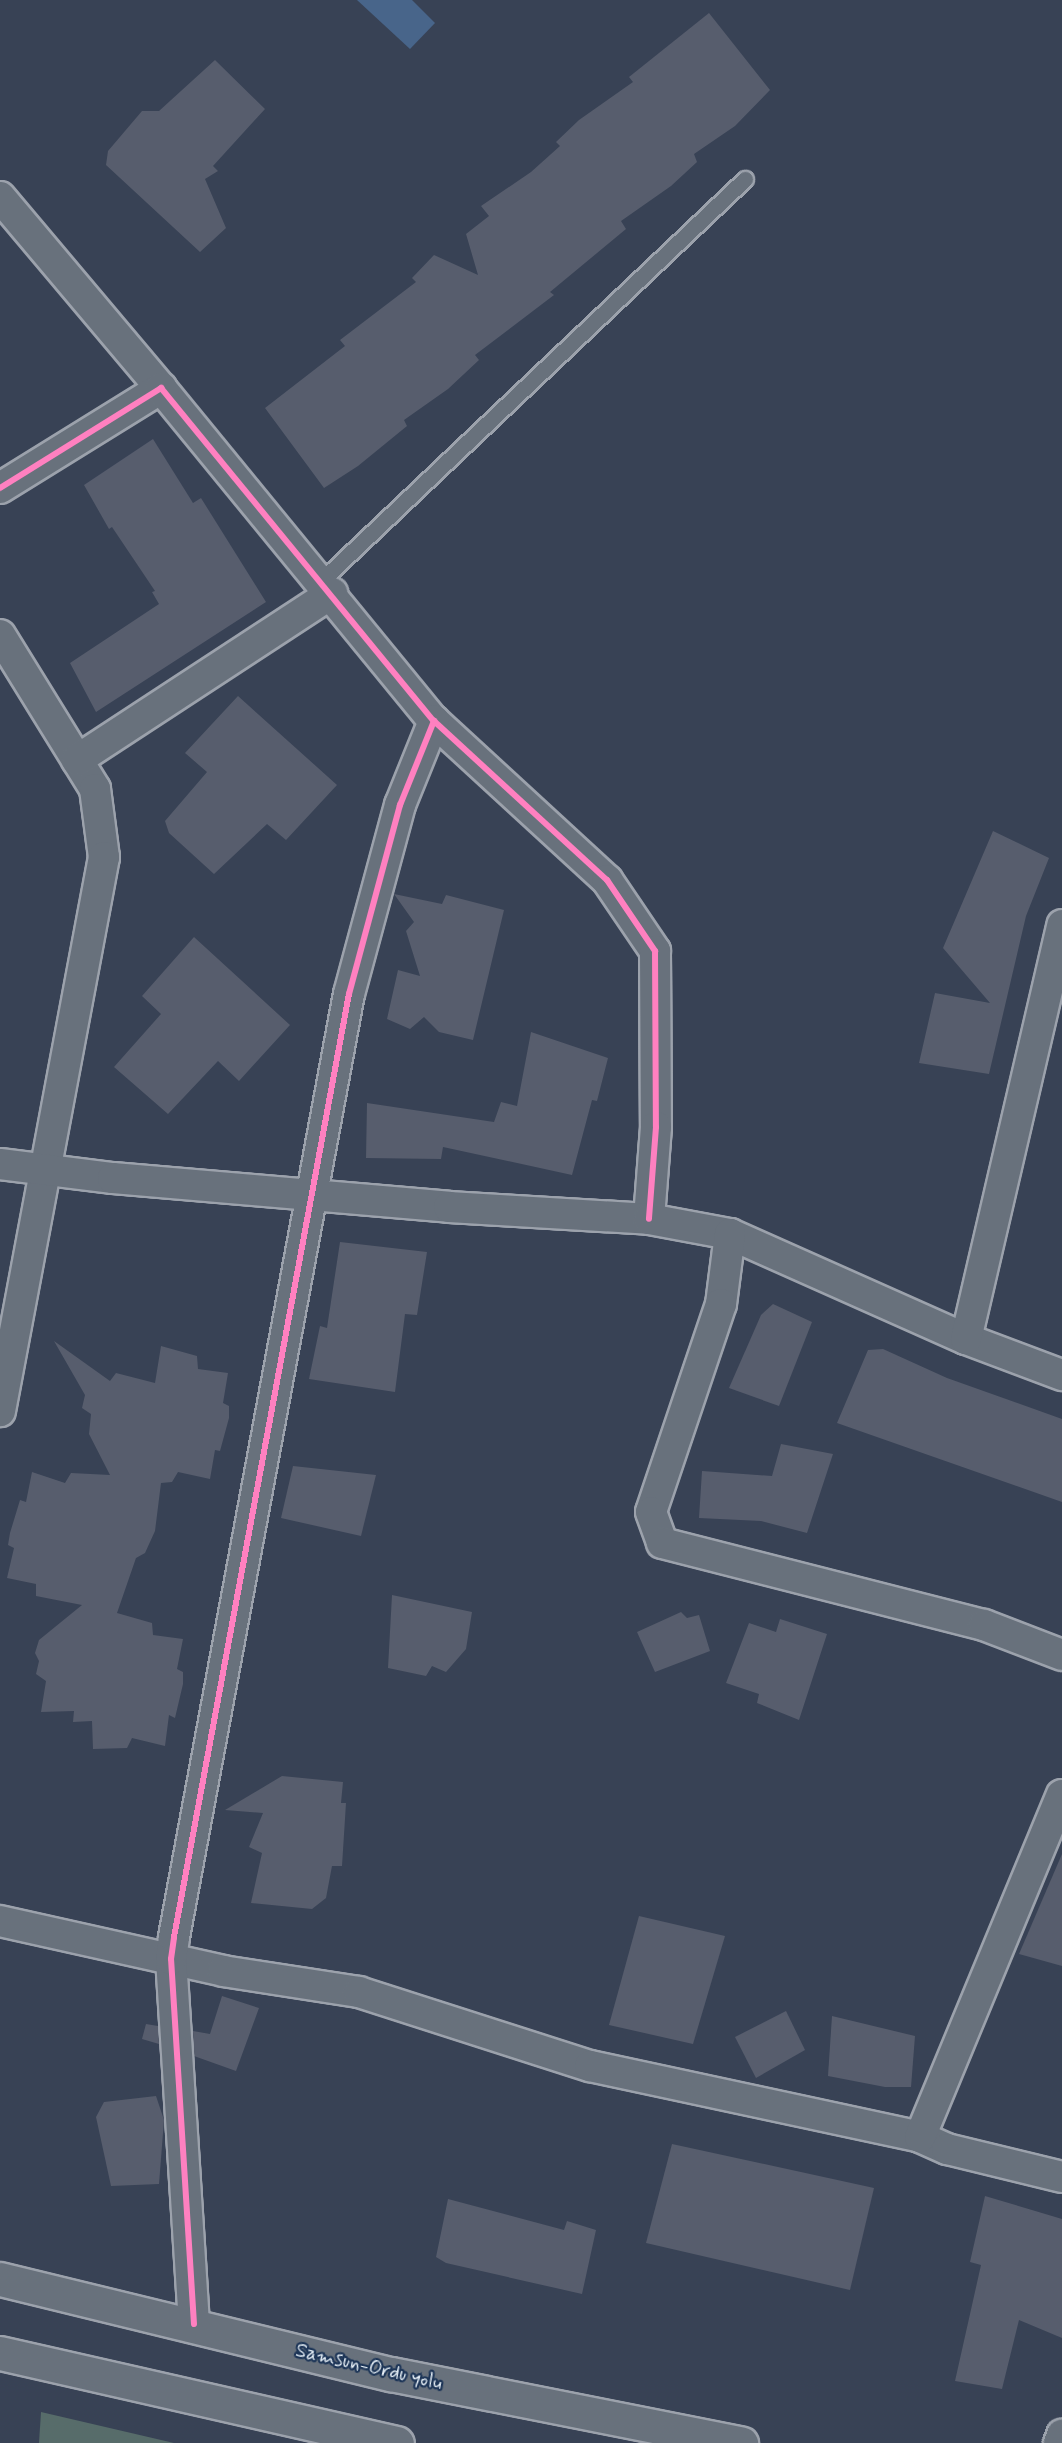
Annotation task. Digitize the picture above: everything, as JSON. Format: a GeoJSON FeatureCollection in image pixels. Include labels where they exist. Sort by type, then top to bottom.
{"type":"FeatureCollection","features":[{"type":"Feature","properties":{"kind":"highway","name":"Samsun-Ordu yolu"},"geometry":{"type":"LineString","coordinates":[[0,2279],[194,2324],[391,2374],[741,2443]]}},
{"type":"Feature","properties":{"kind":"highway"},"geometry":{"type":"LineString","coordinates":[[0,2353],[397,2443]]}},
{"type":"Feature","properties":{"kind":"street"},"geometry":{"type":"LineString","coordinates":[[0,197],[327,587],[434,721],[607,880],[655,951],[656,1127],[649,1219]]}},
{"type":"Feature","properties":{"kind":"street"},"geometry":{"type":"LineString","coordinates":[[0,488],[161,388]]}},
{"type":"Feature","properties":{"kind":"street"},"geometry":{"type":"LineString","coordinates":[[77,760],[327,587]]}},
{"type":"Feature","properties":{"kind":"street"},"geometry":{"type":"LineString","coordinates":[[0,634],[95,789],[104,857],[0,1412]]}},
{"type":"Feature","properties":{"kind":"street"},"geometry":{"type":"LineString","coordinates":[[194,2324],[171,1959],[349,994],[400,805],[434,721]]}},
{"type":"Feature","properties":{"kind":"street"},"geometry":{"type":"LineString","coordinates":[[966,1339],[1062,925]]}},
{"type":"Feature","properties":{"kind":"street"},"geometry":{"type":"LineString","coordinates":[[0,1164],[312,1195],[649,1219],[730,1234],[966,1339],[1062,1376]]}},
{"type":"Feature","properties":{"kind":"street"},"geometry":{"type":"LineString","coordinates":[[730,1234],[722,1304],[651,1512],[662,1543],[984,1624],[1062,1654]]}},
{"type":"Feature","properties":{"kind":"street"},"geometry":{"type":"LineString","coordinates":[[920,2137],[1062,1795]]}},
{"type":"Feature","properties":{"kind":"street"},"geometry":{"type":"LineString","coordinates":[[0,1921],[171,1959],[359,1992],[590,2066],[920,2137],[947,2149],[1062,2177]]}},
{"type":"Feature","properties":{"kind":"street"},"geometry":{"type":"LineString","coordinates":[[1059,2443],[1062,2435]]}},
{"type":"Feature","properties":{"kind":"lane"},"geometry":{"type":"LineString","coordinates":[[327,587],[745,180]]}},
{"type":"Feature","properties":{"kind":"green space"},"geometry":{"type":"Polygon","coordinates":[[[41,2412],[174,2443],[39,2443],[41,2412]]]}},
{"type":"Feature","properties":{"kind":"water"},"geometry":{"type":"Polygon","coordinates":[[[357,0],[412,0],[435,23],[410,49],[357,0]]]}},
{"type":"Feature","properties":{"kind":"building"},"geometry":{"type":"Polygon","coordinates":[[[709,13],[770,90],[735,126],[694,154],[697,162],[671,186],[621,221],[626,229],[550,292],[554,295],[475,355],[479,360],[448,389],[404,420],[407,426],[358,466],[324,488],[265,408],[345,346],[340,340],[416,282],[412,278],[434,255],[478,275],[466,234],[489,216],[481,206],[531,172],[560,146],[556,142],[579,120],[633,82],[629,77],[709,13]]]}},
{"type":"Feature","properties":{"kind":"building"},"geometry":{"type":"Polygon","coordinates":[[[215,60],[265,109],[213,166],[218,171],[205,179],[226,228],[200,252],[106,165],[108,151],[142,111],[159,111],[215,60]]]}},
{"type":"Feature","properties":{"kind":"building"},"geometry":{"type":"Polygon","coordinates":[[[153,439],[193,503],[201,498],[266,602],[96,712],[70,663],[159,604],[152,592],[155,591],[112,527],[109,529],[84,485],[153,439]]]}},
{"type":"Feature","properties":{"kind":"building"},"geometry":{"type":"Polygon","coordinates":[[[238,696],[337,785],[286,840],[267,824],[214,874],[169,833],[165,821],[207,772],[185,753],[238,696]]]}},
{"type":"Feature","properties":{"kind":"building"},"geometry":{"type":"Polygon","coordinates":[[[993,831],[1049,858],[1026,916],[989,1074],[919,1063],[935,993],[990,1003],[943,948],[993,831]]]}},
{"type":"Feature","properties":{"kind":"building"},"geometry":{"type":"Polygon","coordinates":[[[394,894],[442,904],[446,895],[504,910],[473,1040],[439,1032],[424,1017],[410,1029],[387,1019],[398,970],[420,976],[406,931],[414,922],[394,894]]]}},
{"type":"Feature","properties":{"kind":"building"},"geometry":{"type":"Polygon","coordinates":[[[194,937],[290,1025],[239,1081],[218,1061],[168,1114],[114,1067],[161,1014],[142,996],[194,937]]]}},
{"type":"Feature","properties":{"kind":"building"},"geometry":{"type":"Polygon","coordinates":[[[531,1032],[608,1058],[597,1101],[592,1100],[572,1175],[443,1147],[441,1159],[366,1158],[367,1103],[494,1122],[501,1102],[517,1106],[531,1032]]]}},
{"type":"Feature","properties":{"kind":"building"},"geometry":{"type":"Polygon","coordinates":[[[340,1242],[427,1252],[417,1315],[405,1314],[395,1392],[309,1379],[320,1326],[327,1328],[340,1242]]]}},
{"type":"Feature","properties":{"kind":"building"},"geometry":{"type":"Polygon","coordinates":[[[773,1304],[812,1322],[779,1406],[729,1388],[761,1315],[773,1304]]]}},
{"type":"Feature","properties":{"kind":"building"},"geometry":{"type":"Polygon","coordinates":[[[54,1341],[110,1381],[116,1373],[155,1383],[161,1346],[197,1356],[198,1369],[228,1373],[223,1403],[229,1406],[229,1418],[220,1451],[215,1450],[210,1479],[178,1472],[172,1482],[161,1483],[155,1531],[145,1553],[136,1558],[117,1613],[152,1623],[153,1635],[183,1639],[177,1669],[183,1672],[183,1684],[175,1718],[169,1715],[165,1746],[132,1738],[127,1748],[93,1749],[92,1721],[73,1722],[74,1711],[41,1712],[46,1681],[36,1674],[39,1661],[35,1653],[39,1640],[82,1605],[36,1596],[36,1584],[7,1578],[14,1548],[8,1545],[10,1533],[20,1500],[26,1502],[32,1472],[65,1483],[71,1473],[110,1475],[89,1434],[91,1414],[82,1408],[85,1395],[54,1341]]]}},
{"type":"Feature","properties":{"kind":"building"},"geometry":{"type":"Polygon","coordinates":[[[883,1349],[947,1378],[1062,1419],[1062,1502],[837,1423],[868,1350],[883,1349]]]}},
{"type":"Feature","properties":{"kind":"building"},"geometry":{"type":"Polygon","coordinates":[[[781,1444],[833,1454],[807,1533],[761,1521],[699,1518],[702,1471],[772,1476],[781,1444]]]}},
{"type":"Feature","properties":{"kind":"building"},"geometry":{"type":"Polygon","coordinates":[[[293,1466],[376,1475],[361,1536],[281,1518],[293,1466]]]}},
{"type":"Feature","properties":{"kind":"building"},"geometry":{"type":"Polygon","coordinates":[[[392,1595],[472,1612],[466,1649],[446,1672],[432,1666],[426,1676],[388,1668],[392,1595]]]}},
{"type":"Feature","properties":{"kind":"building"},"geometry":{"type":"Polygon","coordinates":[[[681,1612],[687,1618],[699,1615],[710,1651],[655,1672],[637,1632],[681,1612]]]}},
{"type":"Feature","properties":{"kind":"building"},"geometry":{"type":"Polygon","coordinates":[[[780,1619],[827,1634],[799,1720],[757,1703],[759,1694],[726,1683],[749,1623],[776,1632],[780,1619]]]}},
{"type":"Feature","properties":{"kind":"building"},"geometry":{"type":"Polygon","coordinates":[[[282,1776],[343,1782],[341,1803],[346,1803],[342,1866],[332,1866],[326,1898],[312,1909],[251,1903],[262,1853],[249,1847],[263,1813],[225,1810],[282,1776]]]}},
{"type":"Feature","properties":{"kind":"building"},"geometry":{"type":"Polygon","coordinates":[[[1062,1854],[1062,1966],[1019,1954],[1062,1854]]]}},
{"type":"Feature","properties":{"kind":"building"},"geometry":{"type":"Polygon","coordinates":[[[639,1916],[725,1936],[693,2044],[609,2025],[639,1916]]]}},
{"type":"Feature","properties":{"kind":"building"},"geometry":{"type":"Polygon","coordinates":[[[222,1996],[259,2008],[236,2071],[194,2056],[193,2031],[210,2034],[222,1996]]]}},
{"type":"Feature","properties":{"kind":"building"},"geometry":{"type":"Polygon","coordinates":[[[786,2011],[805,2050],[756,2078],[735,2037],[786,2011]]]}},
{"type":"Feature","properties":{"kind":"building"},"geometry":{"type":"Polygon","coordinates":[[[832,2016],[915,2036],[911,2087],[885,2087],[828,2076],[832,2016]]]}},
{"type":"Feature","properties":{"kind":"building"},"geometry":{"type":"Polygon","coordinates":[[[146,2024],[158,2026],[159,2044],[142,2039],[146,2024]]]}},
{"type":"Feature","properties":{"kind":"building"},"geometry":{"type":"Polygon","coordinates":[[[156,2096],[164,2120],[159,2184],[111,2186],[96,2117],[104,2102],[156,2096]]]}},
{"type":"Feature","properties":{"kind":"building"},"geometry":{"type":"Polygon","coordinates":[[[672,2144],[874,2188],[850,2290],[646,2243],[672,2144]]]}},
{"type":"Feature","properties":{"kind":"building"},"geometry":{"type":"Polygon","coordinates":[[[985,2196],[1062,2219],[1062,2338],[1019,2320],[1002,2389],[955,2381],[981,2265],[970,2262],[985,2196]]]}},
{"type":"Feature","properties":{"kind":"building"},"geometry":{"type":"Polygon","coordinates":[[[448,2199],[564,2230],[567,2221],[596,2230],[582,2294],[446,2263],[436,2257],[448,2199]]]}},
{"type":"Feature","properties":{"kind":"cycle path"},"geometry":{"type":"LineString","coordinates":[[0,488],[161,388],[434,721],[607,880],[655,951],[656,1127],[649,1219]]}},
{"type":"Feature","properties":{"kind":"cycle path"},"geometry":{"type":"LineString","coordinates":[[194,2324],[171,1959],[174,1937],[349,994],[400,805],[434,721]]}}]}
